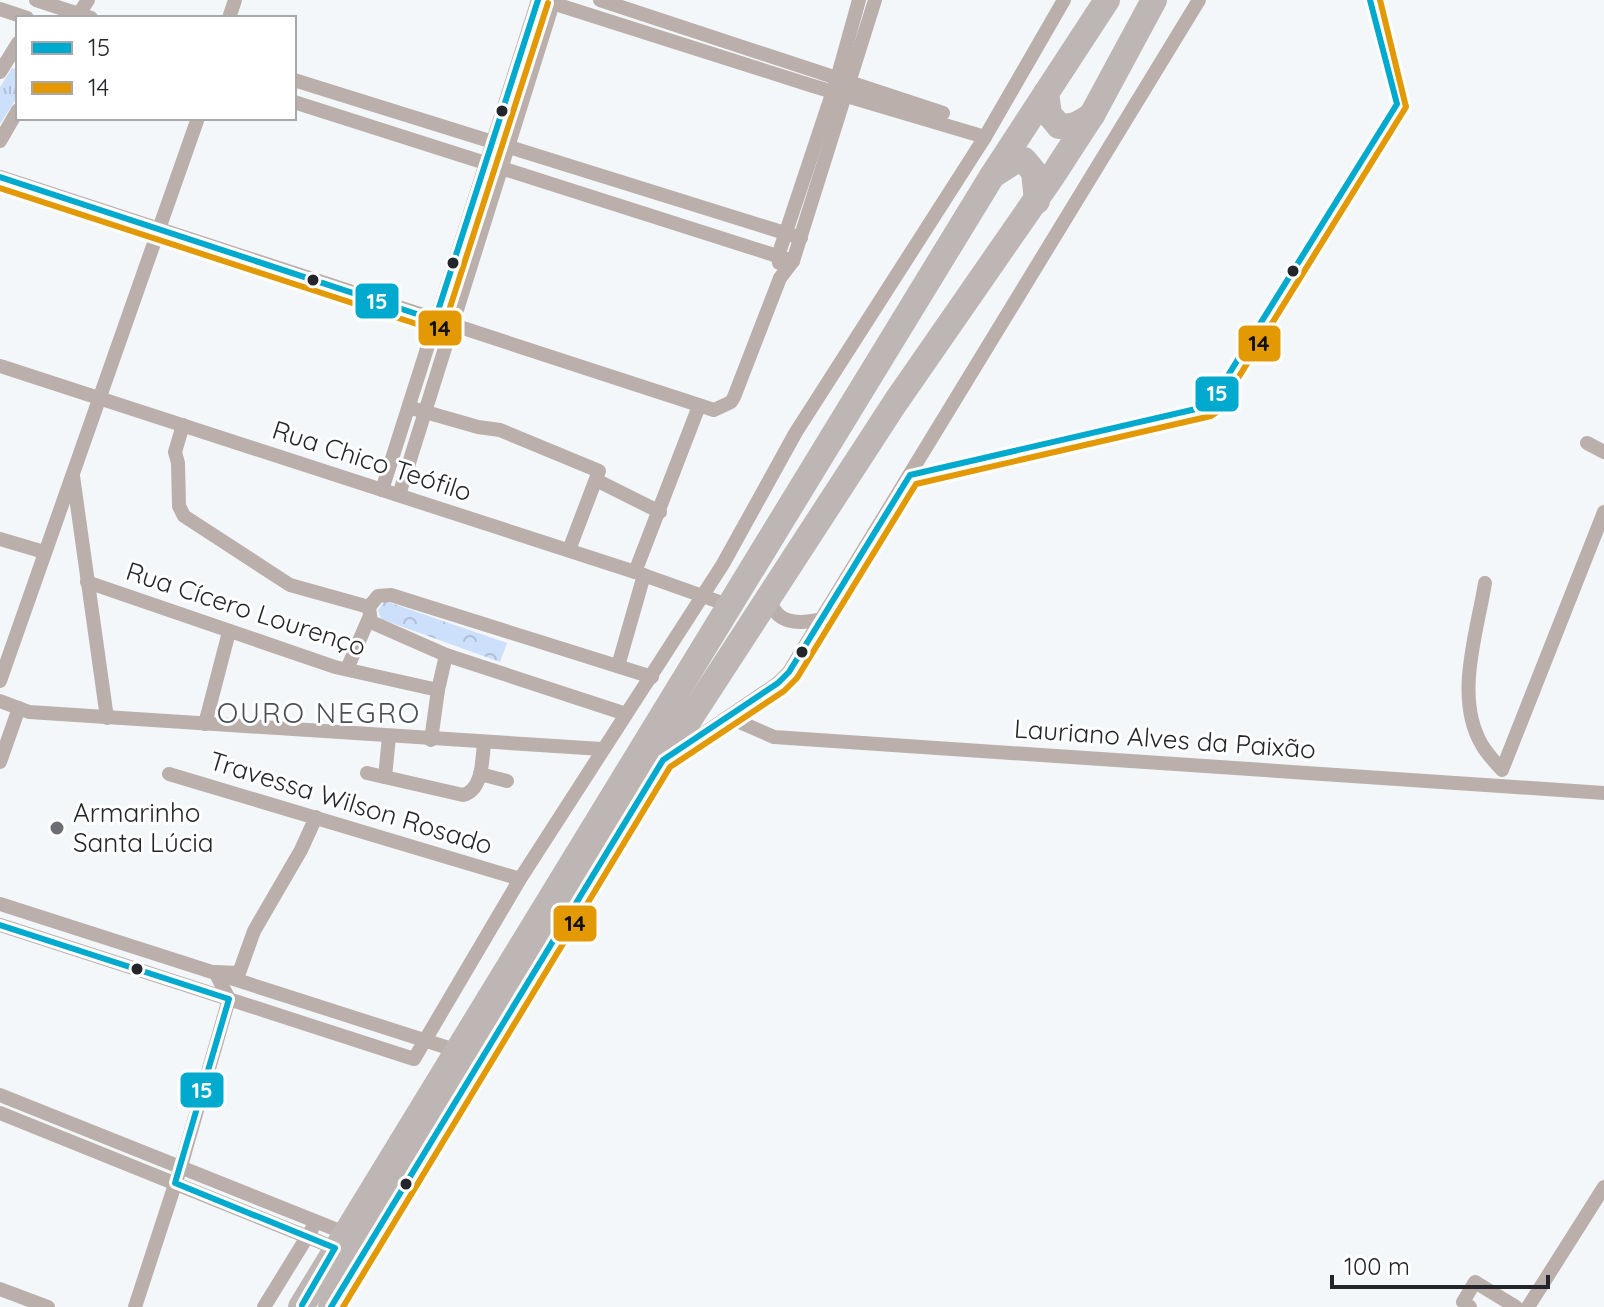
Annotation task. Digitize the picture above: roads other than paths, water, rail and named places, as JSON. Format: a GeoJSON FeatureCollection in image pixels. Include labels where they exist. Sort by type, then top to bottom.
{"type":"FeatureCollection","features":[{"type":"Feature","properties":{"kind":"highway"},"geometry":{"type":"LineString","coordinates":[[301,1307],[992,176],[1107,0]]}},
{"type":"Feature","properties":{"kind":"highway"},"geometry":{"type":"LineString","coordinates":[[331,1307],[663,760],[895,403],[1037,201],[1092,115],[1154,0]]}},
{"type":"Feature","properties":{"kind":"highway"},"geometry":{"type":"LineString","coordinates":[[1046,93],[1049,114],[1059,126],[1078,125],[1092,115]]}},
{"type":"Feature","properties":{"kind":"highway"},"geometry":{"type":"LineString","coordinates":[[992,176],[1015,161],[1024,160],[1034,172],[1037,201]]}},
{"type":"Feature","properties":{"kind":"street"},"geometry":{"type":"LineString","coordinates":[[600,0],[943,122],[987,132]]}},
{"type":"Feature","properties":{"kind":"street"},"geometry":{"type":"LineString","coordinates":[[786,258],[801,238],[841,87],[859,0]]}},
{"type":"Feature","properties":{"kind":"street"},"geometry":{"type":"LineString","coordinates":[[0,178],[714,410],[731,402],[780,278],[786,258],[786,234],[875,0]]}},
{"type":"Feature","properties":{"kind":"street"},"geometry":{"type":"LineString","coordinates":[[0,925],[414,1059],[520,879],[703,596],[796,432],[987,132],[1064,0]]}},
{"type":"Feature","properties":{"kind":"street"},"geometry":{"type":"LineString","coordinates":[[663,760],[778,683],[789,672],[1199,0]]}},
{"type":"Feature","properties":{"kind":"street"},"geometry":{"type":"LineString","coordinates":[[41,1],[79,16]]}},
{"type":"Feature","properties":{"kind":"street"},"geometry":{"type":"LineString","coordinates":[[547,1],[648,34],[841,87]]}},
{"type":"Feature","properties":{"kind":"street"},"geometry":{"type":"LineString","coordinates":[[382,490],[492,142],[547,1]]}},
{"type":"Feature","properties":{"kind":"street"},"geometry":{"type":"LineString","coordinates":[[399,495],[502,168],[547,1]]}},
{"type":"Feature","properties":{"kind":"street"},"geometry":{"type":"LineString","coordinates":[[0,9],[21,16]]}},
{"type":"Feature","properties":{"kind":"street"},"geometry":{"type":"LineString","coordinates":[[648,34],[654,18]]}},
{"type":"Feature","properties":{"kind":"street"},"geometry":{"type":"LineString","coordinates":[[0,72],[16,46]]}},
{"type":"Feature","properties":{"kind":"street"},"geometry":{"type":"LineString","coordinates":[[296,81],[801,238]]}},
{"type":"Feature","properties":{"kind":"street"},"geometry":{"type":"LineString","coordinates":[[296,103],[786,258]]}},
{"type":"Feature","properties":{"kind":"street"},"geometry":{"type":"LineString","coordinates":[[0,141],[16,113]]}},
{"type":"Feature","properties":{"kind":"street"},"geometry":{"type":"LineString","coordinates":[[0,681],[197,120]]}},
{"type":"Feature","properties":{"kind":"street","name":"Rua Chico Teófilo"},"geometry":{"type":"LineString","coordinates":[[0,366],[640,573],[728,605]]}},
{"type":"Feature","properties":{"kind":"street"},"geometry":{"type":"LineString","coordinates":[[618,666],[640,573],[699,406]]}},
{"type":"Feature","properties":{"kind":"street"},"geometry":{"type":"LineString","coordinates":[[408,407],[478,427],[500,430],[599,471],[569,550]]}},
{"type":"Feature","properties":{"kind":"street"},"geometry":{"type":"LineString","coordinates":[[183,425],[175,452],[179,506],[184,516],[290,585],[369,612]]}},
{"type":"Feature","properties":{"kind":"street"},"geometry":{"type":"LineString","coordinates":[[1587,443],[1604,452]]}},
{"type":"Feature","properties":{"kind":"street"},"geometry":{"type":"LineString","coordinates":[[72,475],[107,718]]}},
{"type":"Feature","properties":{"kind":"street"},"geometry":{"type":"LineString","coordinates":[[596,480],[660,512]]}},
{"type":"Feature","properties":{"kind":"street"},"geometry":{"type":"LineString","coordinates":[[1485,583],[1470,672],[1469,713],[1482,745],[1502,770],[1604,512]]}},
{"type":"Feature","properties":{"kind":"street"},"geometry":{"type":"LineString","coordinates":[[0,539],[44,552]]}},
{"type":"Feature","properties":{"kind":"street","name":"Rua Cícero Lourenço"},"geometry":{"type":"LineString","coordinates":[[87,582],[347,669],[438,690]]}},
{"type":"Feature","properties":{"kind":"street"},"geometry":{"type":"LineString","coordinates":[[770,594],[771,608],[779,616],[807,623],[821,619]]}},
{"type":"Feature","properties":{"kind":"street"},"geometry":{"type":"LineString","coordinates":[[347,669],[378,596],[391,595],[652,677]]}},
{"type":"Feature","properties":{"kind":"street"},"geometry":{"type":"LineString","coordinates":[[369,612],[371,622],[385,630],[446,655],[626,714]]}},
{"type":"Feature","properties":{"kind":"street"},"geometry":{"type":"LineString","coordinates":[[205,724],[229,632]]}},
{"type":"Feature","properties":{"kind":"street"},"geometry":{"type":"LineString","coordinates":[[431,740],[446,655]]}},
{"type":"Feature","properties":{"kind":"street"},"geometry":{"type":"LineString","coordinates":[[0,701],[29,712],[602,749]]}},
{"type":"Feature","properties":{"kind":"street"},"geometry":{"type":"LineString","coordinates":[[0,762],[19,708]]}},
{"type":"Feature","properties":{"kind":"street","name":"Lauriano Alves da Paixão"},"geometry":{"type":"LineString","coordinates":[[728,717],[774,737],[1604,793]]}},
{"type":"Feature","properties":{"kind":"street"},"geometry":{"type":"LineString","coordinates":[[385,777],[389,737]]}},
{"type":"Feature","properties":{"kind":"street"},"geometry":{"type":"LineString","coordinates":[[367,773],[463,795],[473,791],[480,774],[484,743]]}},
{"type":"Feature","properties":{"kind":"street","name":"Travessa Wilson Rosado"},"geometry":{"type":"LineString","coordinates":[[169,774],[520,879]]}},
{"type":"Feature","properties":{"kind":"street"},"geometry":{"type":"LineString","coordinates":[[480,774],[507,781]]}},
{"type":"Feature","properties":{"kind":"street"},"geometry":{"type":"LineString","coordinates":[[215,972],[239,973],[254,931],[301,850],[316,817]]}},
{"type":"Feature","properties":{"kind":"street"},"geometry":{"type":"LineString","coordinates":[[0,904],[458,1051]]}},
{"type":"Feature","properties":{"kind":"street"},"geometry":{"type":"LineString","coordinates":[[34,936],[42,917]]}},
{"type":"Feature","properties":{"kind":"street"},"geometry":{"type":"LineString","coordinates":[[135,1307],[181,1166],[229,999],[215,972]]}},
{"type":"Feature","properties":{"kind":"street"},"geometry":{"type":"LineString","coordinates":[[0,1095],[317,1221],[340,1240]]}},
{"type":"Feature","properties":{"kind":"street"},"geometry":{"type":"LineString","coordinates":[[0,1113],[308,1236],[340,1240]]}},
{"type":"Feature","properties":{"kind":"street"},"geometry":{"type":"LineString","coordinates":[[1528,1307],[1604,1187]]}},
{"type":"Feature","properties":{"kind":"street"},"geometry":{"type":"LineString","coordinates":[[264,1307],[317,1221]]}},
{"type":"Feature","properties":{"kind":"street"},"geometry":{"type":"LineString","coordinates":[[1467,1305],[1475,1282],[1516,1307]]}},
{"type":"Feature","properties":{"kind":"street"},"geometry":{"type":"LineString","coordinates":[[0,1289],[48,1307]]}},
{"type":"Feature","properties":{"kind":"place","name":"Armarinho Santa Lúcia"},"geometry":{"type":"Point","coordinates":[57,828]}},
{"type":"Feature","properties":{"kind":"district","name":"OURO NEGRO"},"geometry":{"type":"Point","coordinates":[319,713]}}]}
